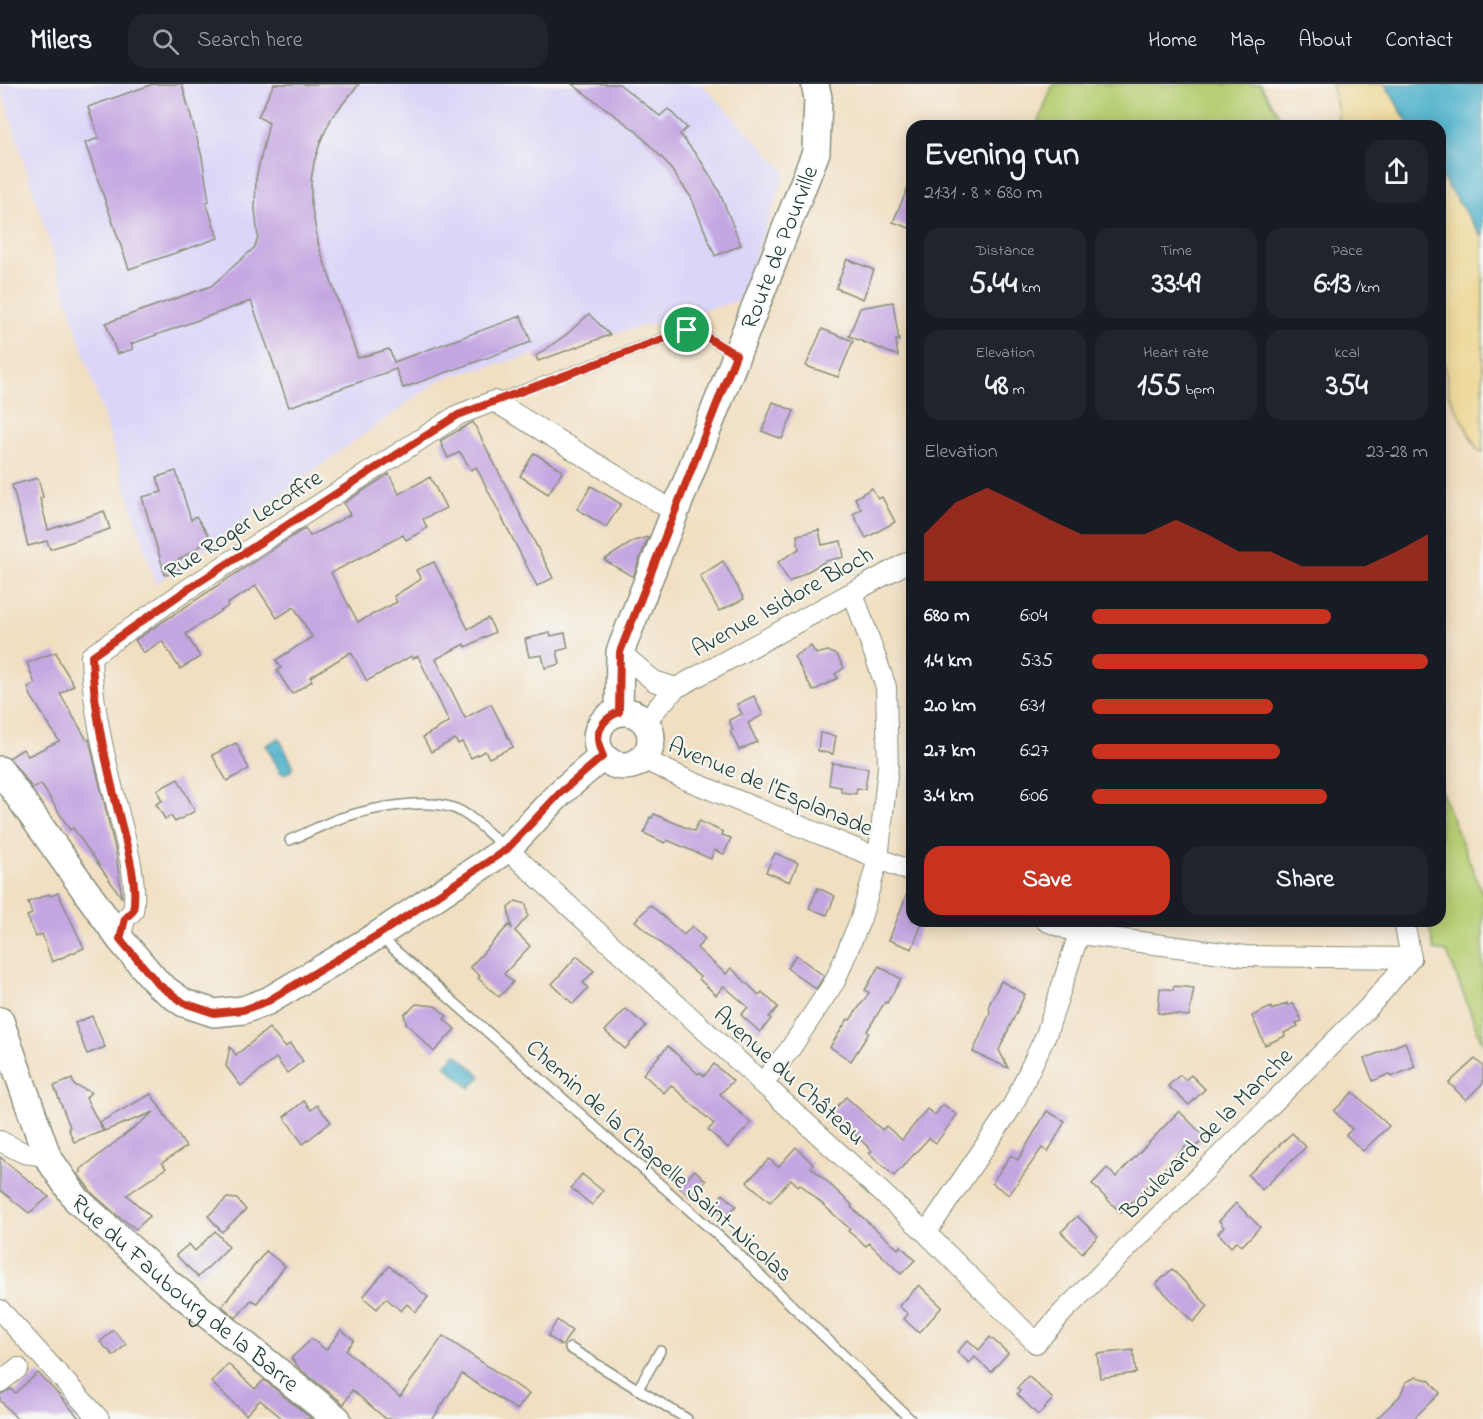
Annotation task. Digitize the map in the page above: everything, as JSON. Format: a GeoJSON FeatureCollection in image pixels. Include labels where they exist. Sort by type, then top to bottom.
{"type":"FeatureCollection","features":[{"type":"Feature","properties":{"kind":"main road","name":"Route de Pourville"},"geometry":{"type":"LineString","coordinates":[[619,712],[620,652],[816,152],[818,98],[815,84]]}},
{"type":"Feature","properties":{"kind":"main road"},"geometry":{"type":"LineString","coordinates":[[619,712],[638,715],[645,722],[650,728],[651,745],[644,759],[627,767],[610,762],[603,756],[598,748],[597,739],[603,722],[619,712]]}},
{"type":"Feature","properties":{"kind":"main road"},"geometry":{"type":"LineString","coordinates":[[0,770],[120,939],[159,985],[184,1003],[214,1013],[243,1010],[268,1001],[378,935],[507,849],[560,793],[603,756]]}},
{"type":"Feature","properties":{"kind":"main road","name":"Rue du Faubourg de la Barre"},"geometry":{"type":"LineString","coordinates":[[0,1021],[47,1156],[77,1200],[120,1241],[336,1419]]}},
{"type":"Feature","properties":{"kind":"street"},"geometry":{"type":"LineString","coordinates":[[494,401],[675,512]]}},
{"type":"Feature","properties":{"kind":"street","name":"Rue Roger Lecoffre"},"geometry":{"type":"LineString","coordinates":[[120,939],[125,919],[133,911],[134,890],[94,696],[92,656],[185,591],[458,415],[494,401]]}},
{"type":"Feature","properties":{"kind":"street","name":"Avenue Isidore Bloch"},"geometry":{"type":"LineString","coordinates":[[645,722],[676,688],[906,563]]}},
{"type":"Feature","properties":{"kind":"street"},"geometry":{"type":"LineString","coordinates":[[762,1084],[790,1049],[835,981],[861,918],[878,859],[888,767],[886,687],[853,593]]}},
{"type":"Feature","properties":{"kind":"street","name":"Avenue Isidore Bloch"},"geometry":{"type":"LineString","coordinates":[[620,652],[654,681],[676,688]]}},
{"type":"Feature","properties":{"kind":"street","name":"Avenue de l'Esplanade"},"geometry":{"type":"LineString","coordinates":[[644,759],[684,779],[906,870]]}},
{"type":"Feature","properties":{"kind":"street","name":"Avenue du Château"},"geometry":{"type":"LineString","coordinates":[[507,849],[926,1233],[1036,1343]]}},
{"type":"Feature","properties":{"kind":"street"},"geometry":{"type":"LineString","coordinates":[[926,1233],[1013,1104],[1046,1035],[1082,927],[1245,956],[1411,958],[1405,927]]}},
{"type":"Feature","properties":{"kind":"street","name":"Boulevard de la Manche"},"geometry":{"type":"LineString","coordinates":[[1036,1343],[1063,1312],[1368,1008],[1411,958]]}},
{"type":"Feature","properties":{"kind":"street"},"geometry":{"type":"LineString","coordinates":[[0,1140],[24,1153],[47,1156]]}},
{"type":"Feature","properties":{"kind":"street"},"geometry":{"type":"LineString","coordinates":[[0,1310],[99,1419]]}},
{"type":"Feature","properties":{"kind":"street"},"geometry":{"type":"LineString","coordinates":[[0,1382],[18,1368]]}},
{"type":"Feature","properties":{"kind":"lane"},"geometry":{"type":"LineString","coordinates":[[494,401],[687,330],[697,331],[736,355]]}},
{"type":"Feature","properties":{"kind":"lane"},"geometry":{"type":"LineString","coordinates":[[290,840],[341,818],[413,804],[444,805],[461,811],[477,821],[507,849]]}},
{"type":"Feature","properties":{"kind":"lane","name":"Chemin de la Chapelle Saint-Nicolas"},"geometry":{"type":"LineString","coordinates":[[378,935],[731,1247],[910,1419]]}},
{"type":"Feature","properties":{"kind":"lane"},"geometry":{"type":"LineString","coordinates":[[570,1348],[687,1419]]}},
{"type":"Feature","properties":{"kind":"lane"},"geometry":{"type":"LineString","coordinates":[[638,1389],[660,1351]]}},
{"type":"Feature","properties":{"kind":"shaded area"},"geometry":{"type":"Polygon","coordinates":[[[0,84],[702,84],[786,172],[739,301],[441,379],[156,584],[0,84]]]}},
{"type":"Feature","properties":{"kind":"green space"},"geometry":{"type":"Polygon","coordinates":[[[1053,84],[1260,84],[1282,120],[1039,120],[1053,84]]]}},
{"type":"Feature","properties":{"kind":"green space"},"geometry":{"type":"Polygon","coordinates":[[[1446,803],[1483,895],[1483,1045],[1447,952],[1434,950],[1429,927],[1446,927],[1446,803]]]}},
{"type":"Feature","properties":{"kind":"sand"},"geometry":{"type":"Polygon","coordinates":[[[1331,84],[1385,84],[1406,120],[1338,120],[1331,84]]]}},
{"type":"Feature","properties":{"kind":"sand"},"geometry":{"type":"Polygon","coordinates":[[[1446,184],[1483,238],[1483,452],[1478,451],[1448,393],[1446,375],[1446,184]]]}},
{"type":"Feature","properties":{"kind":"water"},"geometry":{"type":"Polygon","coordinates":[[[1385,84],[1483,84],[1483,238],[1446,184],[1446,120],[1406,120],[1385,84]]]}},
{"type":"Feature","properties":{"kind":"water"},"geometry":{"type":"Polygon","coordinates":[[[279,738],[293,765],[291,771],[284,774],[280,772],[266,745],[279,738]]]}},
{"type":"Feature","properties":{"kind":"water"},"geometry":{"type":"Polygon","coordinates":[[[456,1054],[481,1076],[470,1088],[445,1065],[456,1054]]]}},
{"type":"Feature","properties":{"kind":"building"},"geometry":{"type":"Polygon","coordinates":[[[153,84],[182,84],[202,157],[209,201],[206,202],[218,238],[129,269],[85,143],[99,138],[88,107],[153,84]]]}},
{"type":"Feature","properties":{"kind":"building"},"geometry":{"type":"Polygon","coordinates":[[[274,84],[359,84],[332,117],[321,140],[311,181],[311,203],[319,247],[358,358],[389,349],[394,362],[521,316],[531,342],[403,388],[396,369],[289,407],[251,301],[131,344],[133,349],[117,354],[106,323],[211,286],[254,248],[258,238],[255,209],[256,178],[269,123],[258,117],[274,84]]]}},
{"type":"Feature","properties":{"kind":"building"},"geometry":{"type":"Polygon","coordinates":[[[572,84],[619,84],[660,116],[668,109],[687,128],[680,134],[701,161],[718,189],[741,245],[715,256],[691,197],[665,161],[636,131],[572,84]]]}},
{"type":"Feature","properties":{"kind":"building"},"geometry":{"type":"Polygon","coordinates":[[[906,192],[906,227],[893,222],[906,192]]]}},
{"type":"Feature","properties":{"kind":"building"},"geometry":{"type":"Polygon","coordinates":[[[847,259],[874,270],[863,299],[836,288],[847,259]]]}},
{"type":"Feature","properties":{"kind":"building"},"geometry":{"type":"Polygon","coordinates":[[[893,302],[899,341],[896,340],[898,356],[849,336],[860,308],[893,302]]]}},
{"type":"Feature","properties":{"kind":"building"},"geometry":{"type":"Polygon","coordinates":[[[589,314],[610,335],[538,361],[536,356],[567,334],[589,314]]]}},
{"type":"Feature","properties":{"kind":"building"},"geometry":{"type":"Polygon","coordinates":[[[822,329],[853,341],[838,377],[806,366],[822,329]]]}},
{"type":"Feature","properties":{"kind":"building"},"geometry":{"type":"Polygon","coordinates":[[[773,402],[794,411],[782,439],[762,431],[773,402]]]}},
{"type":"Feature","properties":{"kind":"building"},"geometry":{"type":"Polygon","coordinates":[[[473,422],[553,578],[537,586],[476,467],[471,470],[460,452],[448,458],[440,441],[473,422]]]}},
{"type":"Feature","properties":{"kind":"building"},"geometry":{"type":"Polygon","coordinates":[[[534,453],[563,471],[548,494],[520,476],[534,453]]]}},
{"type":"Feature","properties":{"kind":"building"},"geometry":{"type":"Polygon","coordinates":[[[176,471],[191,520],[196,516],[211,539],[177,561],[180,572],[165,575],[142,497],[162,492],[157,477],[176,471]]]}},
{"type":"Feature","properties":{"kind":"building"},"geometry":{"type":"Polygon","coordinates":[[[389,474],[399,494],[430,477],[446,508],[423,519],[427,528],[419,533],[406,540],[403,535],[331,573],[358,622],[397,602],[394,596],[421,579],[416,570],[434,562],[468,629],[488,618],[495,632],[466,647],[464,644],[436,659],[465,718],[491,704],[513,747],[489,758],[485,751],[471,758],[462,742],[458,744],[455,739],[431,752],[423,737],[449,722],[418,656],[412,659],[411,656],[367,681],[351,652],[310,677],[312,681],[292,694],[277,671],[281,668],[276,660],[312,637],[294,607],[277,618],[256,586],[186,634],[200,657],[180,669],[162,641],[143,653],[135,640],[305,528],[310,536],[350,515],[344,503],[389,474]]]}},
{"type":"Feature","properties":{"kind":"building"},"geometry":{"type":"Polygon","coordinates":[[[38,478],[43,497],[40,498],[48,530],[104,511],[110,529],[50,549],[47,541],[28,546],[12,485],[38,478]]]}},
{"type":"Feature","properties":{"kind":"building"},"geometry":{"type":"Polygon","coordinates":[[[591,486],[621,504],[606,527],[577,509],[591,486]]]}},
{"type":"Feature","properties":{"kind":"building"},"geometry":{"type":"Polygon","coordinates":[[[872,488],[878,499],[882,497],[895,522],[866,538],[853,514],[861,509],[855,498],[872,488]]]}},
{"type":"Feature","properties":{"kind":"building"},"geometry":{"type":"Polygon","coordinates":[[[819,530],[822,545],[841,541],[844,557],[826,561],[789,582],[778,562],[799,549],[797,535],[819,530]]]}},
{"type":"Feature","properties":{"kind":"building"},"geometry":{"type":"Polygon","coordinates":[[[648,537],[633,577],[604,560],[634,541],[648,537]]]}},
{"type":"Feature","properties":{"kind":"building"},"geometry":{"type":"Polygon","coordinates":[[[723,561],[744,599],[719,611],[700,576],[723,561]]]}},
{"type":"Feature","properties":{"kind":"building"},"geometry":{"type":"Polygon","coordinates":[[[550,633],[551,636],[565,633],[568,648],[557,651],[560,664],[545,668],[542,655],[529,657],[525,639],[550,633]]]}},
{"type":"Feature","properties":{"kind":"building"},"geometry":{"type":"Polygon","coordinates":[[[811,646],[816,654],[828,651],[837,655],[844,668],[835,674],[838,678],[813,691],[794,656],[811,646]]]}},
{"type":"Feature","properties":{"kind":"building"},"geometry":{"type":"Polygon","coordinates":[[[56,652],[74,685],[60,694],[87,740],[89,739],[116,853],[122,898],[73,828],[70,830],[41,784],[33,789],[9,758],[23,749],[28,756],[59,741],[31,696],[28,687],[35,684],[27,663],[56,652]]]}},
{"type":"Feature","properties":{"kind":"building"},"geometry":{"type":"Polygon","coordinates":[[[754,696],[763,715],[748,723],[757,742],[739,750],[730,731],[733,730],[729,720],[742,714],[737,704],[754,696]]]}},
{"type":"Feature","properties":{"kind":"building"},"geometry":{"type":"Polygon","coordinates":[[[820,733],[836,736],[833,754],[818,751],[820,733]]]}},
{"type":"Feature","properties":{"kind":"building"},"geometry":{"type":"Polygon","coordinates":[[[236,743],[249,769],[227,781],[212,755],[236,743]]]}},
{"type":"Feature","properties":{"kind":"building"},"geometry":{"type":"Polygon","coordinates":[[[832,763],[868,768],[865,789],[857,788],[856,794],[841,792],[841,787],[829,785],[832,763]]]}},
{"type":"Feature","properties":{"kind":"building"},"geometry":{"type":"Polygon","coordinates":[[[178,779],[195,811],[175,822],[171,816],[165,819],[156,804],[162,801],[157,790],[178,779]]]}},
{"type":"Feature","properties":{"kind":"building"},"geometry":{"type":"Polygon","coordinates":[[[654,814],[694,831],[699,821],[731,838],[724,854],[714,850],[711,859],[644,833],[650,817],[652,818],[654,814]]]}},
{"type":"Feature","properties":{"kind":"building"},"geometry":{"type":"Polygon","coordinates":[[[775,853],[798,863],[790,882],[766,872],[775,853]]]}},
{"type":"Feature","properties":{"kind":"building"},"geometry":{"type":"Polygon","coordinates":[[[818,888],[835,896],[827,915],[809,908],[818,888]]]}},
{"type":"Feature","properties":{"kind":"building"},"geometry":{"type":"Polygon","coordinates":[[[58,893],[84,948],[52,962],[42,934],[36,937],[27,916],[32,914],[28,902],[58,893]]]}},
{"type":"Feature","properties":{"kind":"building"},"geometry":{"type":"Polygon","coordinates":[[[906,897],[906,927],[921,927],[912,949],[889,940],[906,897]]]}},
{"type":"Feature","properties":{"kind":"building"},"geometry":{"type":"Polygon","coordinates":[[[516,901],[526,904],[528,916],[515,931],[530,946],[504,974],[513,982],[499,997],[478,978],[480,976],[470,967],[509,925],[512,929],[508,908],[516,901]]]}},
{"type":"Feature","properties":{"kind":"building"},"geometry":{"type":"Polygon","coordinates":[[[650,905],[684,935],[692,926],[705,939],[697,948],[726,974],[731,968],[759,995],[762,992],[778,1007],[760,1032],[741,1015],[748,1007],[724,986],[716,995],[699,979],[700,977],[635,921],[650,905]]]}},
{"type":"Feature","properties":{"kind":"building"},"geometry":{"type":"Polygon","coordinates":[[[796,955],[824,976],[816,989],[787,968],[796,955]]]}},
{"type":"Feature","properties":{"kind":"building"},"geometry":{"type":"Polygon","coordinates":[[[577,956],[594,971],[583,983],[588,988],[573,1004],[552,984],[577,956]]]}},
{"type":"Feature","properties":{"kind":"building"},"geometry":{"type":"Polygon","coordinates":[[[879,966],[901,979],[867,1031],[869,1033],[851,1061],[830,1047],[848,1019],[850,1020],[869,993],[865,990],[879,966]]]}},
{"type":"Feature","properties":{"kind":"building"},"geometry":{"type":"Polygon","coordinates":[[[1001,981],[1025,994],[999,1050],[1008,1068],[973,1052],[990,1013],[989,1005],[1001,981]]]}},
{"type":"Feature","properties":{"kind":"building"},"geometry":{"type":"Polygon","coordinates":[[[1174,986],[1194,988],[1189,1016],[1158,1013],[1160,988],[1173,990],[1174,986]]]}},
{"type":"Feature","properties":{"kind":"building"},"geometry":{"type":"Polygon","coordinates":[[[1287,1003],[1288,1006],[1293,1003],[1302,1021],[1296,1023],[1298,1026],[1284,1033],[1285,1036],[1265,1045],[1252,1016],[1271,1007],[1272,1010],[1287,1003]]]}},
{"type":"Feature","properties":{"kind":"building"},"geometry":{"type":"Polygon","coordinates":[[[416,1004],[435,1006],[447,1016],[444,1019],[455,1029],[434,1052],[406,1023],[404,1014],[416,1004]]]}},
{"type":"Feature","properties":{"kind":"building"},"geometry":{"type":"Polygon","coordinates":[[[626,1009],[646,1026],[625,1049],[605,1031],[626,1009]]]}},
{"type":"Feature","properties":{"kind":"building"},"geometry":{"type":"Polygon","coordinates":[[[92,1016],[105,1047],[87,1054],[75,1023],[92,1016]]]}},
{"type":"Feature","properties":{"kind":"building"},"geometry":{"type":"Polygon","coordinates":[[[269,1028],[285,1047],[290,1044],[303,1061],[287,1073],[276,1058],[241,1086],[226,1066],[230,1047],[236,1055],[269,1028]]]}},
{"type":"Feature","properties":{"kind":"building"},"geometry":{"type":"Polygon","coordinates":[[[1405,1042],[1415,1067],[1391,1077],[1389,1074],[1373,1081],[1364,1059],[1405,1042]]]}},
{"type":"Feature","properties":{"kind":"building"},"geometry":{"type":"Polygon","coordinates":[[[668,1046],[698,1074],[700,1072],[704,1076],[714,1064],[733,1081],[720,1094],[751,1123],[728,1148],[708,1130],[714,1124],[671,1085],[664,1093],[643,1074],[668,1046]]]}},
{"type":"Feature","properties":{"kind":"building"},"geometry":{"type":"Polygon","coordinates":[[[1475,1059],[1483,1066],[1483,1083],[1466,1100],[1449,1083],[1475,1059]]]}},
{"type":"Feature","properties":{"kind":"building"},"geometry":{"type":"Polygon","coordinates":[[[1180,1075],[1185,1080],[1191,1075],[1205,1089],[1189,1105],[1168,1086],[1180,1075]]]}},
{"type":"Feature","properties":{"kind":"building"},"geometry":{"type":"Polygon","coordinates":[[[72,1079],[74,1085],[91,1092],[86,1098],[103,1131],[74,1142],[54,1086],[72,1079]]]}},
{"type":"Feature","properties":{"kind":"building"},"geometry":{"type":"Polygon","coordinates":[[[1353,1092],[1389,1126],[1363,1151],[1346,1135],[1352,1129],[1334,1111],[1353,1092]]]}},
{"type":"Feature","properties":{"kind":"building"},"geometry":{"type":"Polygon","coordinates":[[[151,1094],[186,1147],[162,1163],[166,1168],[127,1195],[150,1216],[136,1229],[93,1194],[78,1174],[81,1169],[154,1112],[104,1131],[100,1122],[151,1094]]]}},
{"type":"Feature","properties":{"kind":"building"},"geometry":{"type":"Polygon","coordinates":[[[846,1097],[882,1130],[886,1126],[902,1140],[927,1109],[935,1115],[943,1104],[957,1115],[936,1143],[929,1138],[894,1176],[869,1153],[872,1151],[832,1112],[846,1097]]]}},
{"type":"Feature","properties":{"kind":"building"},"geometry":{"type":"Polygon","coordinates":[[[304,1101],[311,1110],[317,1105],[331,1122],[303,1144],[284,1117],[304,1101]]]}},
{"type":"Feature","properties":{"kind":"building"},"geometry":{"type":"Polygon","coordinates":[[[1047,1111],[1065,1121],[1048,1152],[1042,1148],[1009,1195],[992,1183],[1011,1155],[1018,1160],[1047,1111]]]}},
{"type":"Feature","properties":{"kind":"building"},"geometry":{"type":"Polygon","coordinates":[[[1179,1111],[1205,1137],[1198,1145],[1185,1147],[1121,1213],[1092,1184],[1107,1168],[1116,1177],[1179,1111]]]}},
{"type":"Feature","properties":{"kind":"building"},"geometry":{"type":"Polygon","coordinates":[[[1292,1133],[1306,1147],[1262,1190],[1248,1175],[1292,1133]]]}},
{"type":"Feature","properties":{"kind":"building"},"geometry":{"type":"Polygon","coordinates":[[[796,1147],[813,1164],[811,1167],[852,1205],[851,1207],[898,1249],[901,1246],[915,1260],[901,1274],[869,1243],[866,1246],[848,1231],[850,1229],[800,1184],[798,1186],[791,1179],[770,1202],[747,1182],[769,1159],[778,1167],[796,1147]]]}},
{"type":"Feature","properties":{"kind":"building"},"geometry":{"type":"Polygon","coordinates":[[[0,1157],[49,1197],[29,1213],[0,1190],[0,1157]]]}},
{"type":"Feature","properties":{"kind":"building"},"geometry":{"type":"Polygon","coordinates":[[[695,1170],[706,1181],[690,1197],[679,1187],[695,1170]]]}},
{"type":"Feature","properties":{"kind":"building"},"geometry":{"type":"Polygon","coordinates":[[[582,1174],[603,1191],[592,1205],[571,1188],[582,1174]]]}},
{"type":"Feature","properties":{"kind":"building"},"geometry":{"type":"Polygon","coordinates":[[[723,1194],[736,1206],[724,1218],[712,1206],[723,1194]]]}},
{"type":"Feature","properties":{"kind":"building"},"geometry":{"type":"Polygon","coordinates":[[[227,1198],[237,1199],[246,1210],[222,1232],[208,1216],[227,1198]]]}},
{"type":"Feature","properties":{"kind":"building"},"geometry":{"type":"Polygon","coordinates":[[[1236,1203],[1260,1227],[1242,1246],[1237,1241],[1231,1247],[1218,1233],[1224,1227],[1219,1221],[1236,1203]]]}},
{"type":"Feature","properties":{"kind":"building"},"geometry":{"type":"Polygon","coordinates":[[[1077,1216],[1098,1236],[1082,1253],[1061,1232],[1077,1216]]]}},
{"type":"Feature","properties":{"kind":"building"},"geometry":{"type":"Polygon","coordinates":[[[215,1231],[229,1247],[198,1277],[176,1255],[189,1244],[195,1251],[215,1231]]]}},
{"type":"Feature","properties":{"kind":"building"},"geometry":{"type":"Polygon","coordinates":[[[266,1251],[285,1266],[257,1303],[251,1300],[236,1318],[222,1306],[266,1251]]]}},
{"type":"Feature","properties":{"kind":"building"},"geometry":{"type":"Polygon","coordinates":[[[389,1266],[428,1297],[416,1312],[407,1304],[401,1311],[386,1298],[377,1309],[363,1297],[389,1266]]]}},
{"type":"Feature","properties":{"kind":"building"},"geometry":{"type":"Polygon","coordinates":[[[1172,1269],[1208,1306],[1193,1322],[1156,1284],[1172,1269]]]}},
{"type":"Feature","properties":{"kind":"building"},"geometry":{"type":"Polygon","coordinates":[[[919,1285],[942,1307],[919,1333],[904,1319],[908,1314],[899,1306],[919,1285]]]}},
{"type":"Feature","properties":{"kind":"building"},"geometry":{"type":"Polygon","coordinates":[[[557,1320],[572,1331],[562,1346],[548,1336],[557,1320]]]}},
{"type":"Feature","properties":{"kind":"building"},"geometry":{"type":"Polygon","coordinates":[[[113,1330],[126,1344],[114,1356],[100,1342],[113,1330]]]}},
{"type":"Feature","properties":{"kind":"building"},"geometry":{"type":"Polygon","coordinates":[[[341,1330],[354,1340],[346,1350],[400,1397],[443,1336],[529,1394],[517,1410],[462,1374],[433,1419],[386,1419],[352,1390],[344,1404],[299,1368],[291,1358],[312,1339],[326,1350],[341,1330]]]}},
{"type":"Feature","properties":{"kind":"building"},"geometry":{"type":"Polygon","coordinates":[[[990,1337],[1008,1353],[991,1372],[975,1357],[969,1363],[957,1352],[968,1340],[979,1350],[990,1337]]]}},
{"type":"Feature","properties":{"kind":"building"},"geometry":{"type":"Polygon","coordinates":[[[1133,1350],[1136,1373],[1100,1378],[1097,1354],[1133,1350]]]}},
{"type":"Feature","properties":{"kind":"building"},"geometry":{"type":"Polygon","coordinates":[[[228,1364],[255,1389],[264,1380],[312,1419],[283,1419],[260,1400],[246,1415],[211,1382],[228,1364]]]}},
{"type":"Feature","properties":{"kind":"building"},"geometry":{"type":"Polygon","coordinates":[[[38,1373],[80,1419],[17,1419],[0,1400],[0,1394],[11,1389],[15,1393],[38,1373]]]}},
{"type":"Feature","properties":{"kind":"building"},"geometry":{"type":"Polygon","coordinates":[[[1028,1376],[1053,1399],[1038,1415],[1017,1394],[1020,1391],[1017,1388],[1028,1376]]]}},
{"type":"Feature","properties":{"kind":"building"},"geometry":{"type":"Polygon","coordinates":[[[1416,1377],[1429,1380],[1440,1393],[1413,1419],[1376,1419],[1400,1396],[1406,1382],[1416,1377]]]}},
{"type":"Feature","properties":{"kind":"route"},"geometry":{"type":"LineString","coordinates":[[687,330],[697,331],[736,355],[620,652],[619,712],[603,722],[599,729],[598,748],[603,756],[560,793],[507,849],[378,935],[268,1001],[243,1010],[214,1013],[184,1003],[159,985],[120,939],[125,919],[133,911],[134,890],[92,685],[92,656],[185,591],[458,415],[687,330]]}}]}
